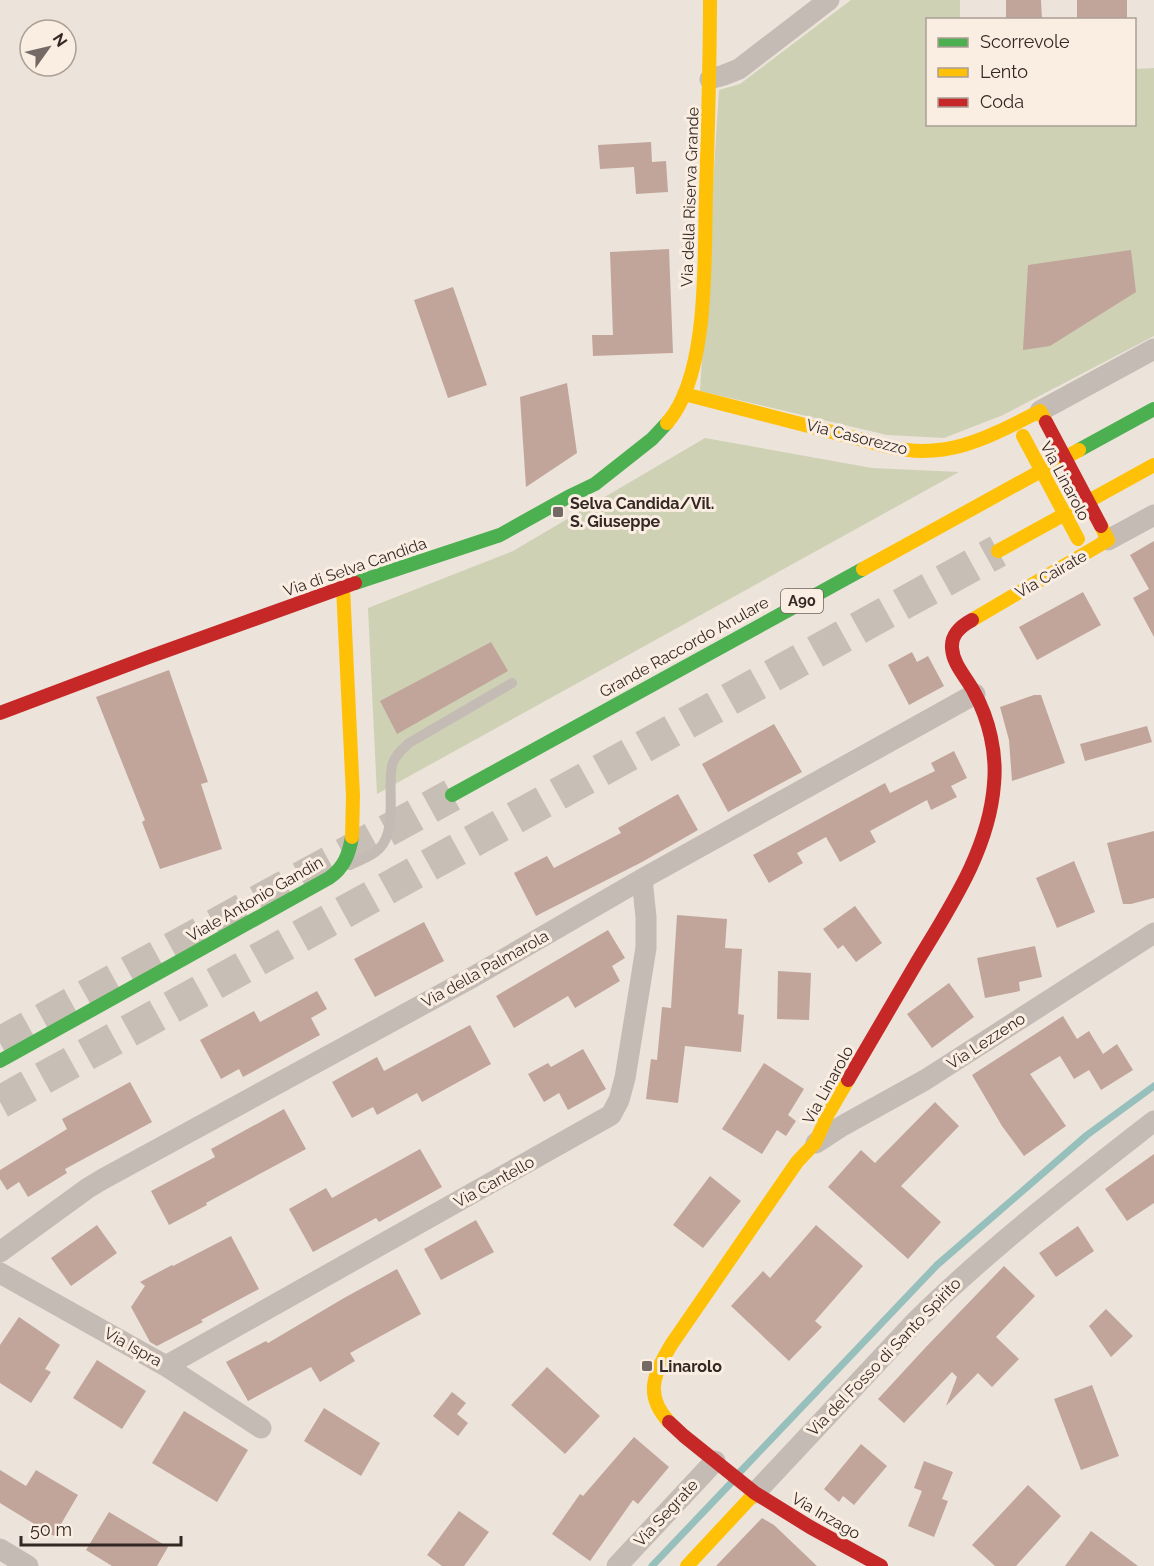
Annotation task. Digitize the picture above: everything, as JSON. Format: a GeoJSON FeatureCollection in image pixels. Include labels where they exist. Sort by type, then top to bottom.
{"type":"FeatureCollection","features":[{"type":"Feature","properties":{"kind":"main road","name":"Via della Riserva Grande"},"geometry":{"type":"LineString","coordinates":[[684,393],[695,358],[702,319],[710,79],[710,0]]}},
{"type":"Feature","properties":{"kind":"main road","name":"Via Casorezzo"},"geometry":{"type":"LineString","coordinates":[[684,393],[886,446],[914,451],[931,452],[951,449],[1016,423],[1043,416]]}},
{"type":"Feature","properties":{"kind":"main road","name":"Via di Selva Candida"},"geometry":{"type":"LineString","coordinates":[[0,713],[343,587],[500,535],[596,484],[652,439],[670,419],[684,393]]}},
{"type":"Feature","properties":{"kind":"main road","name":"Grande Raccordo Anulare"},"geometry":{"type":"LineString","coordinates":[[452,795],[1154,409]]}},
{"type":"Feature","properties":{"kind":"main road","name":"Via Linarolo"},"geometry":{"type":"LineString","coordinates":[[1043,416],[1104,533]]}},
{"type":"Feature","properties":{"kind":"main road","name":"Via Linarolo"},"geometry":{"type":"LineString","coordinates":[[1016,423],[1086,554]]}},
{"type":"Feature","properties":{"kind":"main road"},"geometry":{"type":"LineString","coordinates":[[998,551],[1154,465]]}},
{"type":"Feature","properties":{"kind":"main road","name":"Via Cairate"},"geometry":{"type":"LineString","coordinates":[[953,638],[963,625],[1086,554],[1104,533]]}},
{"type":"Feature","properties":{"kind":"main road","name":"Viale Antonio Gandin"},"geometry":{"type":"LineString","coordinates":[[0,1060],[293,899],[339,870],[350,846],[353,820],[343,587]]}},
{"type":"Feature","properties":{"kind":"main road","name":"Via Linarolo"},"geometry":{"type":"LineString","coordinates":[[755,1493],[678,1430],[661,1412],[653,1393],[654,1378],[671,1345],[797,1162],[815,1143],[828,1114],[949,908],[983,838],[991,808],[994,772],[989,731],[982,706],[955,659],[952,648],[953,638]]}},
{"type":"Feature","properties":{"kind":"main road","name":"Via del Fosso di Santo Spirito"},"geometry":{"type":"LineString","coordinates":[[687,1566],[755,1493]]}},
{"type":"Feature","properties":{"kind":"main road","name":"Via Inzago"},"geometry":{"type":"LineString","coordinates":[[755,1493],[810,1527],[881,1566]]}},
{"type":"Feature","properties":{"kind":"street"},"geometry":{"type":"LineString","coordinates":[[710,79],[739,69],[830,0]]}},
{"type":"Feature","properties":{"kind":"street","name":"Via Casorezzo"},"geometry":{"type":"LineString","coordinates":[[1043,416],[1154,349]]}},
{"type":"Feature","properties":{"kind":"street","name":"Via Cairate"},"geometry":{"type":"LineString","coordinates":[[1104,533],[1154,515]]}},
{"type":"Feature","properties":{"kind":"street","name":"Via della Palmarola"},"geometry":{"type":"LineString","coordinates":[[0,1252],[103,1179],[472,977],[642,879],[975,694]]}},
{"type":"Feature","properties":{"kind":"street","name":"Via Cantello"},"geometry":{"type":"LineString","coordinates":[[166,1366],[610,1115],[619,1101],[622,1089],[646,948],[642,879]]}},
{"type":"Feature","properties":{"kind":"street","name":"Via Lezzeno"},"geometry":{"type":"LineString","coordinates":[[815,1143],[935,1074],[1154,933]]}},
{"type":"Feature","properties":{"kind":"street","name":"Via del Fosso di Santo Spirito"},"geometry":{"type":"LineString","coordinates":[[755,1493],[943,1294],[1038,1213],[1154,1121]]}},
{"type":"Feature","properties":{"kind":"street","name":"Via Ispra"},"geometry":{"type":"LineString","coordinates":[[0,1273],[166,1366],[261,1428]]}},
{"type":"Feature","properties":{"kind":"street","name":"Via Segrate"},"geometry":{"type":"LineString","coordinates":[[617,1566],[715,1461]]}},
{"type":"Feature","properties":{"kind":"street"},"geometry":{"type":"LineString","coordinates":[[0,1549],[28,1566]]}},
{"type":"Feature","properties":{"kind":"lane"},"geometry":{"type":"LineString","coordinates":[[339,870],[370,856],[382,845],[388,831],[390,816],[392,765],[398,754],[409,743],[512,683]]}},
{"type":"Feature","properties":{"kind":"green space"},"geometry":{"type":"Polygon","coordinates":[[[851,0],[960,0],[960,18],[926,18],[926,126],[1136,126],[1136,69],[1154,68],[1154,336],[1003,415],[944,438],[887,435],[700,391],[719,90],[740,84],[851,0]]]}},
{"type":"Feature","properties":{"kind":"green space"},"geometry":{"type":"Polygon","coordinates":[[[705,438],[872,468],[959,472],[377,794],[368,608],[513,551],[705,438]]]}},
{"type":"Feature","properties":{"kind":"building"},"geometry":{"type":"Polygon","coordinates":[[[1006,0],[1041,0],[1042,18],[1006,18],[1006,0]]]}},
{"type":"Feature","properties":{"kind":"building"},"geometry":{"type":"Polygon","coordinates":[[[1077,0],[1127,0],[1127,18],[1077,18],[1077,0]]]}},
{"type":"Feature","properties":{"kind":"building"},"geometry":{"type":"Polygon","coordinates":[[[651,142],[652,162],[666,161],[668,192],[636,194],[634,167],[600,169],[598,145],[651,142]]]}},
{"type":"Feature","properties":{"kind":"building"},"geometry":{"type":"Polygon","coordinates":[[[669,249],[673,353],[593,356],[592,335],[613,335],[610,252],[669,249]]]}},
{"type":"Feature","properties":{"kind":"building"},"geometry":{"type":"Polygon","coordinates":[[[1131,250],[1136,292],[1050,346],[1023,350],[1028,265],[1131,250]]]}},
{"type":"Feature","properties":{"kind":"building"},"geometry":{"type":"Polygon","coordinates":[[[453,287],[487,385],[448,398],[414,300],[453,287]]]}},
{"type":"Feature","properties":{"kind":"building"},"geometry":{"type":"Polygon","coordinates":[[[567,383],[577,453],[526,487],[520,397],[567,383]]]}},
{"type":"Feature","properties":{"kind":"building"},"geometry":{"type":"Polygon","coordinates":[[[1154,541],[1154,637],[1133,598],[1149,589],[1130,555],[1154,541]]]}},
{"type":"Feature","properties":{"kind":"building"},"geometry":{"type":"Polygon","coordinates":[[[1083,592],[1101,625],[1037,660],[1019,627],[1083,592]]]}},
{"type":"Feature","properties":{"kind":"building"},"geometry":{"type":"Polygon","coordinates":[[[491,642],[508,671],[397,734],[380,701],[491,642]]]}},
{"type":"Feature","properties":{"kind":"building"},"geometry":{"type":"Polygon","coordinates":[[[912,652],[917,662],[928,656],[944,686],[909,705],[888,665],[912,652]]]}},
{"type":"Feature","properties":{"kind":"building"},"geometry":{"type":"Polygon","coordinates":[[[169,670],[208,782],[201,784],[222,849],[160,869],[142,822],[145,820],[96,697],[169,670]]]}},
{"type":"Feature","properties":{"kind":"building"},"geometry":{"type":"Polygon","coordinates":[[[1034,695],[1041,695],[1065,763],[1012,781],[1009,740],[1000,707],[1034,695]]]}},
{"type":"Feature","properties":{"kind":"building"},"geometry":{"type":"Polygon","coordinates":[[[774,724],[802,772],[728,812],[702,764],[774,724]]]}},
{"type":"Feature","properties":{"kind":"building"},"geometry":{"type":"Polygon","coordinates":[[[1147,726],[1152,742],[1085,761],[1080,744],[1147,726]]]}},
{"type":"Feature","properties":{"kind":"building"},"geometry":{"type":"Polygon","coordinates":[[[954,751],[967,778],[951,786],[957,797],[931,810],[927,800],[870,831],[876,842],[840,862],[826,837],[797,853],[803,863],[769,883],[753,855],[885,783],[890,793],[935,771],[931,763],[954,751]]]}},
{"type":"Feature","properties":{"kind":"building"},"geometry":{"type":"Polygon","coordinates":[[[678,794],[698,830],[642,862],[536,916],[514,873],[547,856],[554,868],[621,833],[618,828],[678,794]]]}},
{"type":"Feature","properties":{"kind":"building"},"geometry":{"type":"Polygon","coordinates":[[[1154,831],[1154,898],[1123,904],[1107,843],[1154,831]]]}},
{"type":"Feature","properties":{"kind":"building"},"geometry":{"type":"Polygon","coordinates":[[[1074,861],[1095,912],[1057,928],[1036,878],[1074,861]]]}},
{"type":"Feature","properties":{"kind":"building"},"geometry":{"type":"Polygon","coordinates":[[[855,906],[882,943],[856,962],[843,945],[838,949],[823,929],[855,906]]]}},
{"type":"Feature","properties":{"kind":"building"},"geometry":{"type":"Polygon","coordinates":[[[677,915],[727,919],[725,948],[742,949],[738,1014],[744,1015],[741,1052],[685,1046],[678,1103],[646,1099],[651,1059],[657,1060],[662,1007],[671,1008],[677,915]]]}},
{"type":"Feature","properties":{"kind":"building"},"geometry":{"type":"Polygon","coordinates":[[[424,922],[444,961],[375,997],[354,959],[424,922]]]}},
{"type":"Feature","properties":{"kind":"building"},"geometry":{"type":"Polygon","coordinates":[[[608,930],[625,958],[612,966],[620,981],[575,1008],[568,996],[514,1028],[496,996],[608,930]]]}},
{"type":"Feature","properties":{"kind":"building"},"geometry":{"type":"Polygon","coordinates":[[[1035,946],[1042,977],[1019,982],[1020,991],[985,998],[977,958],[1035,946]]]}},
{"type":"Feature","properties":{"kind":"building"},"geometry":{"type":"Polygon","coordinates":[[[778,971],[811,973],[809,1020],[777,1019],[778,971]]]}},
{"type":"Feature","properties":{"kind":"building"},"geometry":{"type":"Polygon","coordinates":[[[949,983],[974,1017],[932,1048],[907,1014],[949,983]]]}},
{"type":"Feature","properties":{"kind":"building"},"geometry":{"type":"Polygon","coordinates":[[[317,991],[327,1009],[311,1018],[320,1035],[243,1077],[239,1069],[221,1079],[200,1040],[254,1011],[260,1022],[317,991]]]}},
{"type":"Feature","properties":{"kind":"building"},"geometry":{"type":"Polygon","coordinates":[[[1063,1016],[1077,1039],[1089,1031],[1103,1054],[1117,1044],[1133,1070],[1101,1090],[1089,1070],[1074,1079],[1060,1056],[1030,1074],[1066,1126],[1024,1156],[1002,1126],[972,1075],[1063,1016]]]}},
{"type":"Feature","properties":{"kind":"building"},"geometry":{"type":"Polygon","coordinates":[[[470,1025],[491,1064],[422,1102],[417,1093],[377,1115],[373,1107],[352,1118],[332,1082],[377,1057],[384,1071],[470,1025]]]}},
{"type":"Feature","properties":{"kind":"building"},"geometry":{"type":"Polygon","coordinates":[[[583,1049],[606,1089],[568,1110],[559,1093],[544,1102],[528,1074],[548,1063],[551,1067],[583,1049]]]}},
{"type":"Feature","properties":{"kind":"building"},"geometry":{"type":"Polygon","coordinates":[[[764,1063],[804,1089],[788,1115],[796,1121],[786,1136],[777,1130],[762,1154],[722,1129],[764,1063]]]}},
{"type":"Feature","properties":{"kind":"building"},"geometry":{"type":"Polygon","coordinates":[[[130,1082],[152,1122],[65,1169],[67,1173],[28,1197],[19,1182],[7,1190],[0,1179],[0,1170],[67,1129],[62,1119],[130,1082]]]}},
{"type":"Feature","properties":{"kind":"building"},"geometry":{"type":"Polygon","coordinates":[[[935,1102],[959,1126],[901,1186],[941,1222],[908,1259],[828,1187],[861,1150],[875,1163],[935,1102]]]}},
{"type":"Feature","properties":{"kind":"building"},"geometry":{"type":"Polygon","coordinates":[[[284,1109],[306,1149],[169,1225],[151,1191],[215,1157],[211,1149],[284,1109]]]}},
{"type":"Feature","properties":{"kind":"building"},"geometry":{"type":"Polygon","coordinates":[[[420,1149],[442,1187],[379,1222],[376,1218],[313,1252],[289,1209],[326,1188],[332,1198],[420,1149]]]}},
{"type":"Feature","properties":{"kind":"building"},"geometry":{"type":"Polygon","coordinates":[[[1154,1154],[1154,1203],[1127,1221],[1105,1189],[1154,1154]]]}},
{"type":"Feature","properties":{"kind":"building"},"geometry":{"type":"Polygon","coordinates":[[[710,1176],[741,1201],[703,1248],[673,1225],[710,1176]]]}},
{"type":"Feature","properties":{"kind":"building"},"geometry":{"type":"Polygon","coordinates":[[[476,1220],[494,1252],[441,1280],[424,1249],[476,1220]]]}},
{"type":"Feature","properties":{"kind":"building"},"geometry":{"type":"Polygon","coordinates":[[[97,1225],[117,1253],[71,1286],[51,1258],[97,1225]]]}},
{"type":"Feature","properties":{"kind":"building"},"geometry":{"type":"Polygon","coordinates":[[[816,1225],[863,1266],[815,1321],[822,1327],[789,1361],[731,1306],[763,1271],[770,1278],[816,1225]]]}},
{"type":"Feature","properties":{"kind":"building"},"geometry":{"type":"Polygon","coordinates":[[[1078,1226],[1094,1251],[1056,1277],[1039,1253],[1078,1226]]]}},
{"type":"Feature","properties":{"kind":"building"},"geometry":{"type":"Polygon","coordinates":[[[231,1236],[259,1289],[157,1346],[150,1342],[131,1307],[145,1286],[140,1282],[231,1236]]]}},
{"type":"Feature","properties":{"kind":"building"},"geometry":{"type":"Polygon","coordinates":[[[1004,1266],[1035,1296],[996,1337],[1019,1359],[992,1387],[978,1373],[946,1406],[957,1377],[952,1372],[904,1423],[878,1399],[1004,1266]]]}},
{"type":"Feature","properties":{"kind":"building"},"geometry":{"type":"Polygon","coordinates":[[[397,1269],[421,1314],[350,1353],[355,1361],[320,1382],[311,1367],[248,1401],[226,1362],[266,1341],[268,1343],[397,1269]]]}},
{"type":"Feature","properties":{"kind":"building"},"geometry":{"type":"Polygon","coordinates":[[[1106,1309],[1133,1336],[1111,1357],[1089,1326],[1106,1309]]]}},
{"type":"Feature","properties":{"kind":"building"},"geometry":{"type":"Polygon","coordinates":[[[19,1317],[60,1345],[45,1369],[51,1372],[31,1403],[0,1383],[0,1345],[19,1317]]]}},
{"type":"Feature","properties":{"kind":"building"},"geometry":{"type":"Polygon","coordinates":[[[97,1360],[146,1391],[122,1429],[73,1398],[97,1360]]]}},
{"type":"Feature","properties":{"kind":"building"},"geometry":{"type":"Polygon","coordinates":[[[547,1367],[600,1416],[565,1454],[511,1405],[547,1367]]]}},
{"type":"Feature","properties":{"kind":"building"},"geometry":{"type":"Polygon","coordinates":[[[1092,1385],[1119,1456],[1081,1470],[1054,1399],[1092,1385]]]}},
{"type":"Feature","properties":{"kind":"building"},"geometry":{"type":"Polygon","coordinates":[[[452,1392],[466,1403],[457,1414],[468,1423],[458,1436],[433,1416],[452,1392]]]}},
{"type":"Feature","properties":{"kind":"building"},"geometry":{"type":"Polygon","coordinates":[[[324,1408],[380,1443],[361,1476],[304,1441],[324,1408]]]}},
{"type":"Feature","properties":{"kind":"building"},"geometry":{"type":"Polygon","coordinates":[[[184,1411],[248,1450],[217,1502],[152,1463],[184,1411]]]}},
{"type":"Feature","properties":{"kind":"building"},"geometry":{"type":"Polygon","coordinates":[[[634,1437],[669,1467],[638,1504],[633,1500],[590,1561],[552,1534],[580,1494],[583,1496],[634,1437]]]}},
{"type":"Feature","properties":{"kind":"building"},"geometry":{"type":"Polygon","coordinates":[[[861,1444],[887,1466],[854,1505],[843,1496],[839,1502],[824,1489],[861,1444]]]}},
{"type":"Feature","properties":{"kind":"building"},"geometry":{"type":"Polygon","coordinates":[[[924,1461],[953,1472],[942,1499],[948,1501],[934,1537],[908,1526],[922,1491],[914,1488],[924,1461]]]}},
{"type":"Feature","properties":{"kind":"building"},"geometry":{"type":"Polygon","coordinates":[[[0,1470],[26,1486],[36,1470],[78,1495],[54,1536],[0,1503],[0,1470]]]}},
{"type":"Feature","properties":{"kind":"building"},"geometry":{"type":"Polygon","coordinates":[[[1028,1485],[1061,1516],[1016,1566],[995,1566],[972,1545],[1028,1485]]]}},
{"type":"Feature","properties":{"kind":"building"},"geometry":{"type":"Polygon","coordinates":[[[459,1511],[489,1532],[464,1566],[442,1566],[427,1555],[459,1511]]]}},
{"type":"Feature","properties":{"kind":"building"},"geometry":{"type":"Polygon","coordinates":[[[109,1512],[168,1547],[157,1566],[112,1566],[86,1550],[109,1512]]]}},
{"type":"Feature","properties":{"kind":"building"},"geometry":{"type":"Polygon","coordinates":[[[762,1518],[774,1525],[817,1566],[716,1566],[762,1518]]]}},
{"type":"Feature","properties":{"kind":"building"},"geometry":{"type":"Polygon","coordinates":[[[1091,1531],[1138,1566],[1065,1566],[1091,1531]]]}},
{"type":"Feature","properties":{"kind":"waterway"},"geometry":{"type":"LineString","coordinates":[[740,1472],[937,1265],[1087,1135],[1154,1086]]}},
{"type":"Feature","properties":{"kind":"waterway"},"geometry":{"type":"LineString","coordinates":[[652,1566],[731,1483]]}},
{"type":"Feature","properties":{"kind":"tunnel"},"geometry":{"type":"LineString","coordinates":[[0,1102],[998,551]]}},
{"type":"Feature","properties":{"kind":"tunnel"},"geometry":{"type":"LineString","coordinates":[[0,1043],[452,795]]}},
{"type":"Feature","properties":{"kind":"traffic: fast"},"geometry":{"type":"LineString","coordinates":[[1079,450],[1154,409]]}},
{"type":"Feature","properties":{"kind":"traffic: fast"},"geometry":{"type":"LineString","coordinates":[[355,583],[500,535],[595,484],[652,439],[667,423]]}},
{"type":"Feature","properties":{"kind":"traffic: fast"},"geometry":{"type":"LineString","coordinates":[[452,795],[863,569]]}},
{"type":"Feature","properties":{"kind":"traffic: fast"},"geometry":{"type":"LineString","coordinates":[[0,1061],[329,878],[345,860],[352,837]]}},
{"type":"Feature","properties":{"kind":"traffic: slow"},"geometry":{"type":"LineString","coordinates":[[667,423],[681,402],[691,375],[702,313],[710,0]]}},
{"type":"Feature","properties":{"kind":"traffic: slow"},"geometry":{"type":"LineString","coordinates":[[684,394],[890,447],[911,450],[931,451],[968,444],[1040,411],[1046,422]]}},
{"type":"Feature","properties":{"kind":"traffic: slow"},"geometry":{"type":"LineString","coordinates":[[1023,436],[1078,539]]}},
{"type":"Feature","properties":{"kind":"traffic: slow"},"geometry":{"type":"LineString","coordinates":[[863,569],[1079,450]]}},
{"type":"Feature","properties":{"kind":"traffic: slow"},"geometry":{"type":"LineString","coordinates":[[998,551],[1154,465]]}},
{"type":"Feature","properties":{"kind":"traffic: slow"},"geometry":{"type":"LineString","coordinates":[[972,620],[1108,540],[1101,526]]}},
{"type":"Feature","properties":{"kind":"traffic: slow"},"geometry":{"type":"LineString","coordinates":[[343,587],[353,796],[352,837]]}},
{"type":"Feature","properties":{"kind":"traffic: slow"},"geometry":{"type":"LineString","coordinates":[[669,1422],[661,1412],[654,1393],[656,1374],[665,1355],[797,1162],[815,1143],[828,1114],[848,1080]]}},
{"type":"Feature","properties":{"kind":"traffic: slow"},"geometry":{"type":"LineString","coordinates":[[687,1566],[755,1493]]}},
{"type":"Feature","properties":{"kind":"traffic: jam"},"geometry":{"type":"LineString","coordinates":[[1046,422],[1101,526]]}},
{"type":"Feature","properties":{"kind":"traffic: jam"},"geometry":{"type":"LineString","coordinates":[[0,713],[355,583]]}},
{"type":"Feature","properties":{"kind":"traffic: jam"},"geometry":{"type":"LineString","coordinates":[[848,1080],[955,899],[976,855],[991,808],[995,772],[991,736],[984,713],[958,666],[952,648],[957,631],[972,620]]}},
{"type":"Feature","properties":{"kind":"traffic: jam"},"geometry":{"type":"LineString","coordinates":[[669,1422],[755,1493],[810,1527],[881,1566]]}},
{"type":"Feature","properties":{"kind":"place","name":"Selva Candida/Vil. S. Giuseppe"},"geometry":{"type":"Point","coordinates":[558,512]}},
{"type":"Feature","properties":{"kind":"place","name":"Linarolo"},"geometry":{"type":"Point","coordinates":[647,1366]}}]}
